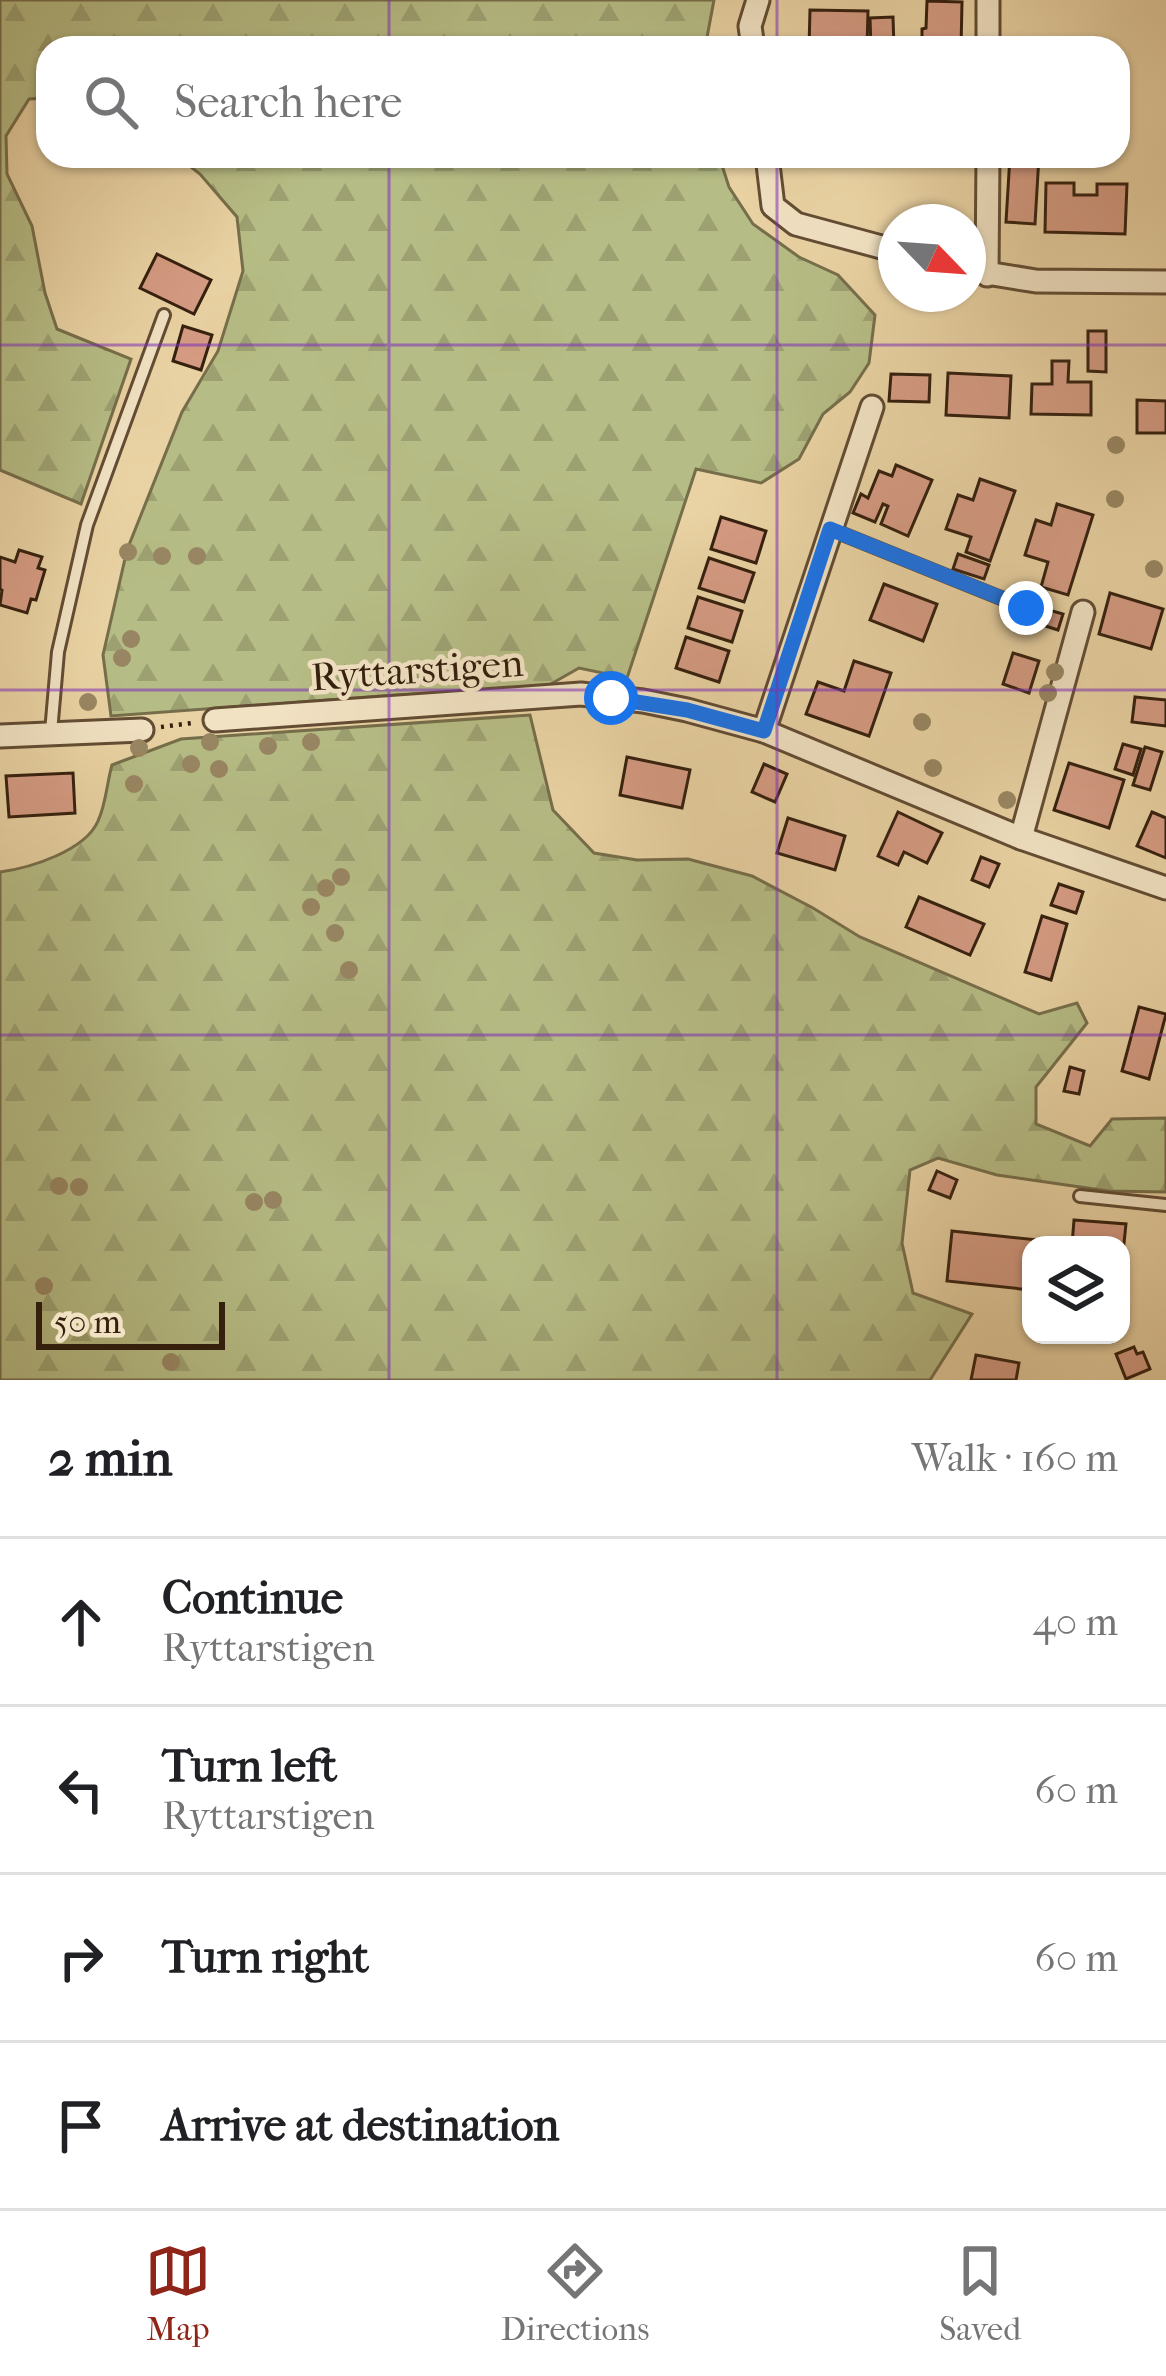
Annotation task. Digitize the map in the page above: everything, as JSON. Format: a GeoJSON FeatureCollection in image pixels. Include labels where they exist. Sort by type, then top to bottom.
{"type":"FeatureCollection","features":[{"type":"Feature","properties":{"kind":"street"},"geometry":{"type":"LineString","coordinates":[[751,36],[758,0]]}},
{"type":"Feature","properties":{"kind":"street"},"geometry":{"type":"LineString","coordinates":[[988,0],[988,36]]}},
{"type":"Feature","properties":{"kind":"street"},"geometry":{"type":"LineString","coordinates":[[768,168],[773,206],[796,224],[878,246]]}},
{"type":"Feature","properties":{"kind":"street"},"geometry":{"type":"LineString","coordinates":[[984,204],[987,168]]}},
{"type":"Feature","properties":{"kind":"street"},"geometry":{"type":"LineString","coordinates":[[986,273],[1036,281],[1166,282]]}},
{"type":"Feature","properties":{"kind":"street"},"geometry":{"type":"LineString","coordinates":[[764,731],[872,407]]}},
{"type":"Feature","properties":{"kind":"street"},"geometry":{"type":"LineString","coordinates":[[1021,838],[1083,612]]}},
{"type":"Feature","properties":{"kind":"street","name":"Ryttarstigen"},"geometry":{"type":"LineString","coordinates":[[215,720],[580,694],[687,710],[764,731],[1021,838],[1166,888]]}},
{"type":"Feature","properties":{"kind":"street"},"geometry":{"type":"LineString","coordinates":[[0,736],[142,730]]}},
{"type":"Feature","properties":{"kind":"lane"},"geometry":{"type":"LineString","coordinates":[[51,736],[58,652],[87,525],[164,315]]}},
{"type":"Feature","properties":{"kind":"lane"},"geometry":{"type":"LineString","coordinates":[[830,529],[1026,608]]}},
{"type":"Feature","properties":{"kind":"lane"},"geometry":{"type":"LineString","coordinates":[[1080,1196],[1166,1205]]}},
{"type":"Feature","properties":{"kind":"path"},"geometry":{"type":"LineString","coordinates":[[142,730],[215,720]]}},
{"type":"Feature","properties":{"kind":"green space"},"geometry":{"type":"Polygon","coordinates":[[[0,0],[714,0],[707,36],[36,36],[36,99],[29,99],[6,136],[7,174],[32,226],[57,329],[131,359],[81,504],[0,470],[0,0]]]}},
{"type":"Feature","properties":{"kind":"green space"},"geometry":{"type":"Polygon","coordinates":[[[192,168],[723,168],[729,187],[753,224],[799,257],[838,275],[875,315],[869,363],[850,392],[823,414],[799,459],[761,483],[696,469],[627,678],[579,668],[542,689],[111,716],[103,655],[127,550],[182,412],[218,351],[243,271],[237,217],[192,168]]]}},
{"type":"Feature","properties":{"kind":"green space"},"geometry":{"type":"Polygon","coordinates":[[[530,715],[553,810],[594,853],[637,860],[688,859],[752,876],[860,937],[1039,1014],[1077,1003],[1087,1023],[1036,1087],[1036,1124],[1090,1146],[1112,1119],[1166,1118],[1166,1192],[1108,1191],[997,1175],[938,1158],[910,1170],[902,1243],[913,1293],[972,1314],[930,1380],[0,1380],[0,872],[41,862],[81,841],[101,814],[112,765],[181,739],[530,715]]]}},
{"type":"Feature","properties":{"kind":"building"},"geometry":{"type":"Polygon","coordinates":[[[927,1],[962,2],[961,36],[922,36],[927,1]]]}},
{"type":"Feature","properties":{"kind":"building"},"geometry":{"type":"Polygon","coordinates":[[[810,10],[868,11],[867,36],[809,36],[810,10]]]}},
{"type":"Feature","properties":{"kind":"building"},"geometry":{"type":"Polygon","coordinates":[[[893,17],[894,36],[871,36],[870,18],[893,17]]]}},
{"type":"Feature","properties":{"kind":"building"},"geometry":{"type":"Polygon","coordinates":[[[1009,168],[1038,168],[1035,224],[1006,222],[1009,168]]]}},
{"type":"Feature","properties":{"kind":"building"},"geometry":{"type":"Polygon","coordinates":[[[1046,183],[1074,183],[1074,195],[1097,195],[1097,184],[1127,184],[1125,234],[1045,232],[1046,183]]]}},
{"type":"Feature","properties":{"kind":"building"},"geometry":{"type":"Polygon","coordinates":[[[157,254],[211,280],[194,314],[140,288],[157,254]]]}},
{"type":"Feature","properties":{"kind":"building"},"geometry":{"type":"Polygon","coordinates":[[[183,326],[212,335],[201,370],[173,361],[183,326]]]}},
{"type":"Feature","properties":{"kind":"building"},"geometry":{"type":"Polygon","coordinates":[[[1088,331],[1106,331],[1106,372],[1088,371],[1088,331]]]}},
{"type":"Feature","properties":{"kind":"building"},"geometry":{"type":"Polygon","coordinates":[[[1052,361],[1069,361],[1068,382],[1091,382],[1091,415],[1031,414],[1032,384],[1052,384],[1052,361]]]}},
{"type":"Feature","properties":{"kind":"building"},"geometry":{"type":"Polygon","coordinates":[[[948,373],[1011,376],[1009,418],[946,415],[948,373]]]}},
{"type":"Feature","properties":{"kind":"building"},"geometry":{"type":"Polygon","coordinates":[[[891,374],[930,375],[929,402],[889,401],[891,374]]]}},
{"type":"Feature","properties":{"kind":"building"},"geometry":{"type":"Polygon","coordinates":[[[1137,400],[1166,401],[1166,433],[1137,433],[1137,400]]]}},
{"type":"Feature","properties":{"kind":"building"},"geometry":{"type":"Polygon","coordinates":[[[896,465],[932,480],[908,536],[881,524],[888,506],[883,504],[875,522],[853,513],[861,494],[868,498],[879,471],[892,476],[896,465]]]}},
{"type":"Feature","properties":{"kind":"building"},"geometry":{"type":"Polygon","coordinates":[[[980,479],[1015,491],[990,561],[966,552],[971,537],[946,529],[958,495],[973,500],[980,479]]]}},
{"type":"Feature","properties":{"kind":"building"},"geometry":{"type":"Polygon","coordinates":[[[1057,504],[1093,515],[1068,595],[1041,587],[1048,562],[1025,555],[1036,520],[1051,525],[1057,504]]]}},
{"type":"Feature","properties":{"kind":"building"},"geometry":{"type":"Polygon","coordinates":[[[721,517],[766,531],[756,563],[711,549],[721,517]]]}},
{"type":"Feature","properties":{"kind":"building"},"geometry":{"type":"Polygon","coordinates":[[[19,550],[42,557],[38,568],[45,570],[27,613],[0,605],[0,557],[15,562],[19,550]]]}},
{"type":"Feature","properties":{"kind":"building"},"geometry":{"type":"Polygon","coordinates":[[[958,554],[989,565],[984,579],[953,569],[958,554]]]}},
{"type":"Feature","properties":{"kind":"building"},"geometry":{"type":"Polygon","coordinates":[[[709,558],[754,573],[744,602],[699,588],[709,558]]]}},
{"type":"Feature","properties":{"kind":"building"},"geometry":{"type":"Polygon","coordinates":[[[884,584],[937,604],[923,641],[870,620],[884,584]]]}},
{"type":"Feature","properties":{"kind":"building"},"geometry":{"type":"Polygon","coordinates":[[[1110,593],[1163,609],[1151,649],[1099,634],[1110,593]]]}},
{"type":"Feature","properties":{"kind":"building"},"geometry":{"type":"Polygon","coordinates":[[[698,597],[742,611],[732,642],[688,628],[698,597]]]}},
{"type":"Feature","properties":{"kind":"building"},"geometry":{"type":"Polygon","coordinates":[[[1028,604],[1063,614],[1058,630],[1024,619],[1028,604]]]}},
{"type":"Feature","properties":{"kind":"building"},"geometry":{"type":"Polygon","coordinates":[[[686,637],[729,651],[719,682],[676,668],[686,637]]]}},
{"type":"Feature","properties":{"kind":"building"},"geometry":{"type":"Polygon","coordinates":[[[1013,653],[1039,661],[1029,693],[1003,684],[1013,653]]]}},
{"type":"Feature","properties":{"kind":"building"},"geometry":{"type":"Polygon","coordinates":[[[854,661],[891,673],[869,736],[806,714],[818,682],[844,691],[854,661]]]}},
{"type":"Feature","properties":{"kind":"building"},"geometry":{"type":"Polygon","coordinates":[[[1135,697],[1166,700],[1166,726],[1132,722],[1135,697]]]}},
{"type":"Feature","properties":{"kind":"building"},"geometry":{"type":"Polygon","coordinates":[[[1123,744],[1141,749],[1133,775],[1115,769],[1123,744]]]}},
{"type":"Feature","properties":{"kind":"building"},"geometry":{"type":"Polygon","coordinates":[[[1145,747],[1162,752],[1150,790],[1133,785],[1145,747]]]}},
{"type":"Feature","properties":{"kind":"building"},"geometry":{"type":"Polygon","coordinates":[[[627,757],[690,770],[682,808],[620,795],[627,757]]]}},
{"type":"Feature","properties":{"kind":"building"},"geometry":{"type":"Polygon","coordinates":[[[1069,763],[1124,780],[1109,828],[1054,810],[1069,763]]]}},
{"type":"Feature","properties":{"kind":"building"},"geometry":{"type":"Polygon","coordinates":[[[764,764],[787,774],[775,802],[752,792],[764,764]]]}},
{"type":"Feature","properties":{"kind":"building"},"geometry":{"type":"Polygon","coordinates":[[[73,773],[75,813],[9,817],[6,776],[73,773]]]}},
{"type":"Feature","properties":{"kind":"building"},"geometry":{"type":"Polygon","coordinates":[[[898,812],[942,833],[927,863],[904,852],[898,865],[878,856],[898,812]]]}},
{"type":"Feature","properties":{"kind":"building"},"geometry":{"type":"Polygon","coordinates":[[[1152,812],[1166,818],[1166,858],[1137,846],[1152,812]]]}},
{"type":"Feature","properties":{"kind":"building"},"geometry":{"type":"Polygon","coordinates":[[[788,818],[845,836],[835,870],[777,853],[788,818]]]}},
{"type":"Feature","properties":{"kind":"building"},"geometry":{"type":"Polygon","coordinates":[[[981,857],[999,864],[989,887],[972,880],[981,857]]]}},
{"type":"Feature","properties":{"kind":"building"},"geometry":{"type":"Polygon","coordinates":[[[1059,884],[1083,892],[1076,913],[1051,905],[1059,884]]]}},
{"type":"Feature","properties":{"kind":"building"},"geometry":{"type":"Polygon","coordinates":[[[919,897],[984,924],[970,955],[906,927],[919,897]]]}},
{"type":"Feature","properties":{"kind":"building"},"geometry":{"type":"Polygon","coordinates":[[[1042,916],[1067,924],[1051,980],[1025,972],[1042,916]]]}},
{"type":"Feature","properties":{"kind":"building"},"geometry":{"type":"Polygon","coordinates":[[[1139,1007],[1166,1014],[1149,1079],[1122,1071],[1139,1007]]]}},
{"type":"Feature","properties":{"kind":"building"},"geometry":{"type":"Polygon","coordinates":[[[1070,1067],[1084,1071],[1079,1094],[1064,1091],[1070,1067]]]}},
{"type":"Feature","properties":{"kind":"building"},"geometry":{"type":"Polygon","coordinates":[[[937,1171],[957,1180],[950,1198],[929,1190],[937,1171]]]}},
{"type":"Feature","properties":{"kind":"building"},"geometry":{"type":"Polygon","coordinates":[[[1074,1220],[1126,1224],[1125,1236],[1073,1236],[1074,1220]]]}},
{"type":"Feature","properties":{"kind":"building"},"geometry":{"type":"Polygon","coordinates":[[[952,1231],[1022,1238],[1022,1289],[947,1281],[952,1231]]]}},
{"type":"Feature","properties":{"kind":"building"},"geometry":{"type":"Polygon","coordinates":[[[1134,1347],[1137,1354],[1143,1352],[1150,1369],[1126,1379],[1116,1354],[1134,1347]]]}},
{"type":"Feature","properties":{"kind":"building"},"geometry":{"type":"Polygon","coordinates":[[[976,1355],[1019,1363],[1016,1380],[971,1380],[976,1355]]]}},
{"type":"Feature","properties":{"kind":"route"},"geometry":{"type":"LineString","coordinates":[[611,698],[687,710],[764,731],[830,529],[1026,608]]}}]}
